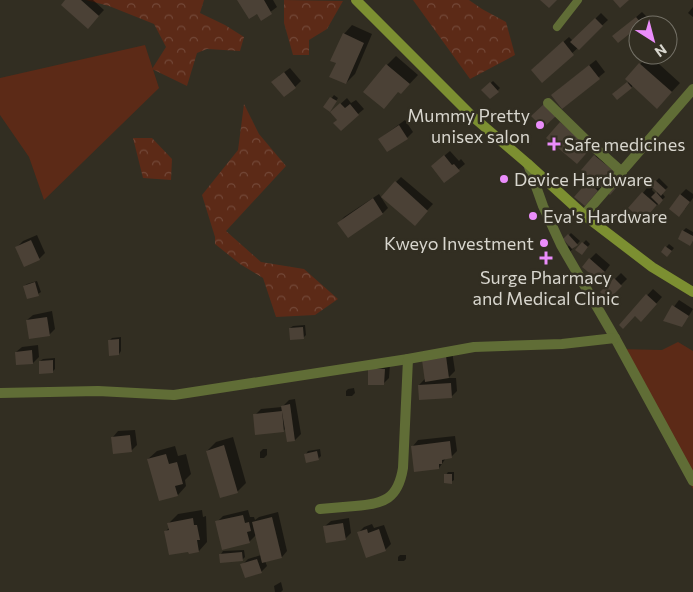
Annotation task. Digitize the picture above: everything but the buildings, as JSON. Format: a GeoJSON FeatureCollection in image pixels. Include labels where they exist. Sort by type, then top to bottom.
{"type":"FeatureCollection","features":[{"type":"Feature","properties":{"kind":"street"},"geometry":{"type":"LineString","coordinates":[[356,0],[472,116],[584,215],[652,266],[693,292]]}},
{"type":"Feature","properties":{"kind":"street"},"geometry":{"type":"LineString","coordinates":[[584,215],[693,89]]}},
{"type":"Feature","properties":{"kind":"street"},"geometry":{"type":"LineString","coordinates":[[548,102],[622,172]]}},
{"type":"Feature","properties":{"kind":"street"},"geometry":{"type":"LineString","coordinates":[[528,164],[543,206],[553,227],[693,481]]}},
{"type":"Feature","properties":{"kind":"street"},"geometry":{"type":"LineString","coordinates":[[0,393],[98,391],[174,395],[474,347],[562,344],[615,338]]}},
{"type":"Feature","properties":{"kind":"street"},"geometry":{"type":"LineString","coordinates":[[320,509],[376,504],[387,500],[395,492],[401,481],[403,468],[408,359]]}},
{"type":"Feature","properties":{"kind":"lane"},"geometry":{"type":"LineString","coordinates":[[557,27],[578,0]]}},
{"type":"Feature","properties":{"kind":"green space"},"geometry":{"type":"Polygon","coordinates":[[[86,0],[204,0],[200,13],[244,37],[240,51],[207,49],[197,53],[187,86],[152,69],[166,47],[154,24],[109,6],[86,0]]]}},
{"type":"Feature","properties":{"kind":"green space"},"geometry":{"type":"Polygon","coordinates":[[[284,0],[343,1],[327,29],[309,40],[309,55],[293,55],[284,23],[284,0]]]}},
{"type":"Feature","properties":{"kind":"green space"},"geometry":{"type":"Polygon","coordinates":[[[413,0],[469,0],[506,22],[515,55],[470,79],[413,0]]]}},
{"type":"Feature","properties":{"kind":"green space"},"geometry":{"type":"Polygon","coordinates":[[[145,45],[159,88],[44,200],[29,157],[0,115],[0,78],[145,45]]]}},
{"type":"Feature","properties":{"kind":"green space"},"geometry":{"type":"Polygon","coordinates":[[[244,104],[259,134],[286,166],[226,231],[261,262],[304,269],[338,299],[315,315],[276,317],[263,278],[240,264],[215,244],[215,237],[202,195],[238,150],[244,104]]]}},
{"type":"Feature","properties":{"kind":"green space"},"geometry":{"type":"Polygon","coordinates":[[[133,138],[152,138],[172,159],[171,180],[143,178],[133,138]]]}},
{"type":"Feature","properties":{"kind":"green space"},"geometry":{"type":"Polygon","coordinates":[[[678,342],[693,351],[693,489],[616,349],[662,350],[678,342]]]}},
{"type":"Feature","properties":{"kind":"place","name":"Mummy Pretty unisex salon"},"geometry":{"type":"Point","coordinates":[540,125]}},
{"type":"Feature","properties":{"kind":"place","name":"Safe medicines"},"geometry":{"type":"Point","coordinates":[554,144]}},
{"type":"Feature","properties":{"kind":"place","name":"Device Hardware"},"geometry":{"type":"Point","coordinates":[504,179]}},
{"type":"Feature","properties":{"kind":"place","name":"Eva's Hardware"},"geometry":{"type":"Point","coordinates":[533,216]}},
{"type":"Feature","properties":{"kind":"place","name":"Kweyo Investment"},"geometry":{"type":"Point","coordinates":[544,243]}},
{"type":"Feature","properties":{"kind":"place","name":"Surge Pharmacy and Medical Clinic"},"geometry":{"type":"Point","coordinates":[546,258]}}]}
